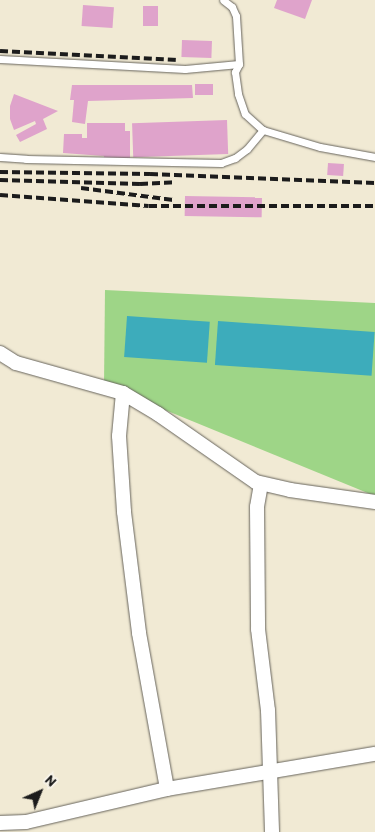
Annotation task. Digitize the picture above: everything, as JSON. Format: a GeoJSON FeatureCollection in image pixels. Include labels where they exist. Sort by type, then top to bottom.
{"type":"FeatureCollection","features":[{"type":"Feature","properties":{"kind":"street"},"geometry":{"type":"LineString","coordinates":[[0,353],[16,363],[123,393],[158,414],[261,484],[375,502]]}},
{"type":"Feature","properties":{"kind":"street"},"geometry":{"type":"LineString","coordinates":[[123,393],[119,436],[124,512],[140,633],[167,789]]}},
{"type":"Feature","properties":{"kind":"street"},"geometry":{"type":"LineString","coordinates":[[261,484],[257,507],[258,629],[268,710],[272,832]]}},
{"type":"Feature","properties":{"kind":"street"},"geometry":{"type":"LineString","coordinates":[[0,822],[26,822],[167,789],[375,754]]}},
{"type":"Feature","properties":{"kind":"lane"},"geometry":{"type":"LineString","coordinates":[[223,0],[232,7],[236,16],[239,64],[234,72],[245,114],[263,130],[320,147],[375,157]]}},
{"type":"Feature","properties":{"kind":"lane"},"geometry":{"type":"LineString","coordinates":[[0,59],[185,69],[239,64]]}},
{"type":"Feature","properties":{"kind":"lane"},"geometry":{"type":"LineString","coordinates":[[0,156],[26,159],[221,163],[235,158],[247,149],[263,130]]}},
{"type":"Feature","properties":{"kind":"green space"},"geometry":{"type":"Polygon","coordinates":[[[105,290],[375,303],[375,496],[104,385],[105,290]]]}},
{"type":"Feature","properties":{"kind":"water"},"geometry":{"type":"Polygon","coordinates":[[[127,316],[210,322],[207,363],[124,357],[127,316]]]}},
{"type":"Feature","properties":{"kind":"water"},"geometry":{"type":"Polygon","coordinates":[[[218,321],[375,332],[372,376],[215,365],[218,321]]]}},
{"type":"Feature","properties":{"kind":"building"},"geometry":{"type":"Polygon","coordinates":[[[277,0],[312,0],[305,19],[274,8],[277,0]]]}},
{"type":"Feature","properties":{"kind":"building"},"geometry":{"type":"Polygon","coordinates":[[[83,5],[114,7],[112,28],[82,26],[83,5]]]}},
{"type":"Feature","properties":{"kind":"building"},"geometry":{"type":"Polygon","coordinates":[[[143,6],[158,6],[158,26],[143,26],[143,6]]]}},
{"type":"Feature","properties":{"kind":"building"},"geometry":{"type":"Polygon","coordinates":[[[182,40],[212,41],[211,58],[181,57],[182,40]]]}},
{"type":"Feature","properties":{"kind":"building"},"geometry":{"type":"Polygon","coordinates":[[[195,84],[213,84],[213,95],[195,95],[195,84]]]}},
{"type":"Feature","properties":{"kind":"building"},"geometry":{"type":"Polygon","coordinates":[[[72,85],[192,85],[193,98],[88,101],[85,124],[72,122],[74,100],[70,100],[72,85]]]}},
{"type":"Feature","properties":{"kind":"building"},"geometry":{"type":"Polygon","coordinates":[[[14,94],[58,111],[43,119],[47,129],[20,142],[16,135],[36,124],[35,121],[14,130],[10,119],[10,106],[14,94]]]}},
{"type":"Feature","properties":{"kind":"building"},"geometry":{"type":"Polygon","coordinates":[[[227,120],[228,154],[133,157],[132,123],[227,120]]]}},
{"type":"Feature","properties":{"kind":"building"},"geometry":{"type":"Polygon","coordinates":[[[87,123],[125,123],[125,131],[130,131],[130,158],[104,158],[104,156],[63,153],[64,134],[82,134],[82,138],[87,138],[87,123]]]}},
{"type":"Feature","properties":{"kind":"building"},"geometry":{"type":"Polygon","coordinates":[[[328,163],[344,164],[343,176],[327,175],[328,163]]]}},
{"type":"Feature","properties":{"kind":"building"},"geometry":{"type":"Polygon","coordinates":[[[185,196],[262,197],[262,217],[185,216],[185,196]]]}},
{"type":"Feature","properties":{"kind":"railway"},"geometry":{"type":"LineString","coordinates":[[0,51],[178,60]]}},
{"type":"Feature","properties":{"kind":"railway"},"geometry":{"type":"LineString","coordinates":[[0,172],[150,174],[375,183]]}},
{"type":"Feature","properties":{"kind":"railway"},"geometry":{"type":"LineString","coordinates":[[0,180],[140,184],[175,182]]}},
{"type":"Feature","properties":{"kind":"railway"},"geometry":{"type":"LineString","coordinates":[[81,188],[173,200]]}},
{"type":"Feature","properties":{"kind":"railway"},"geometry":{"type":"LineString","coordinates":[[0,195],[149,206],[375,206]]}}]}
